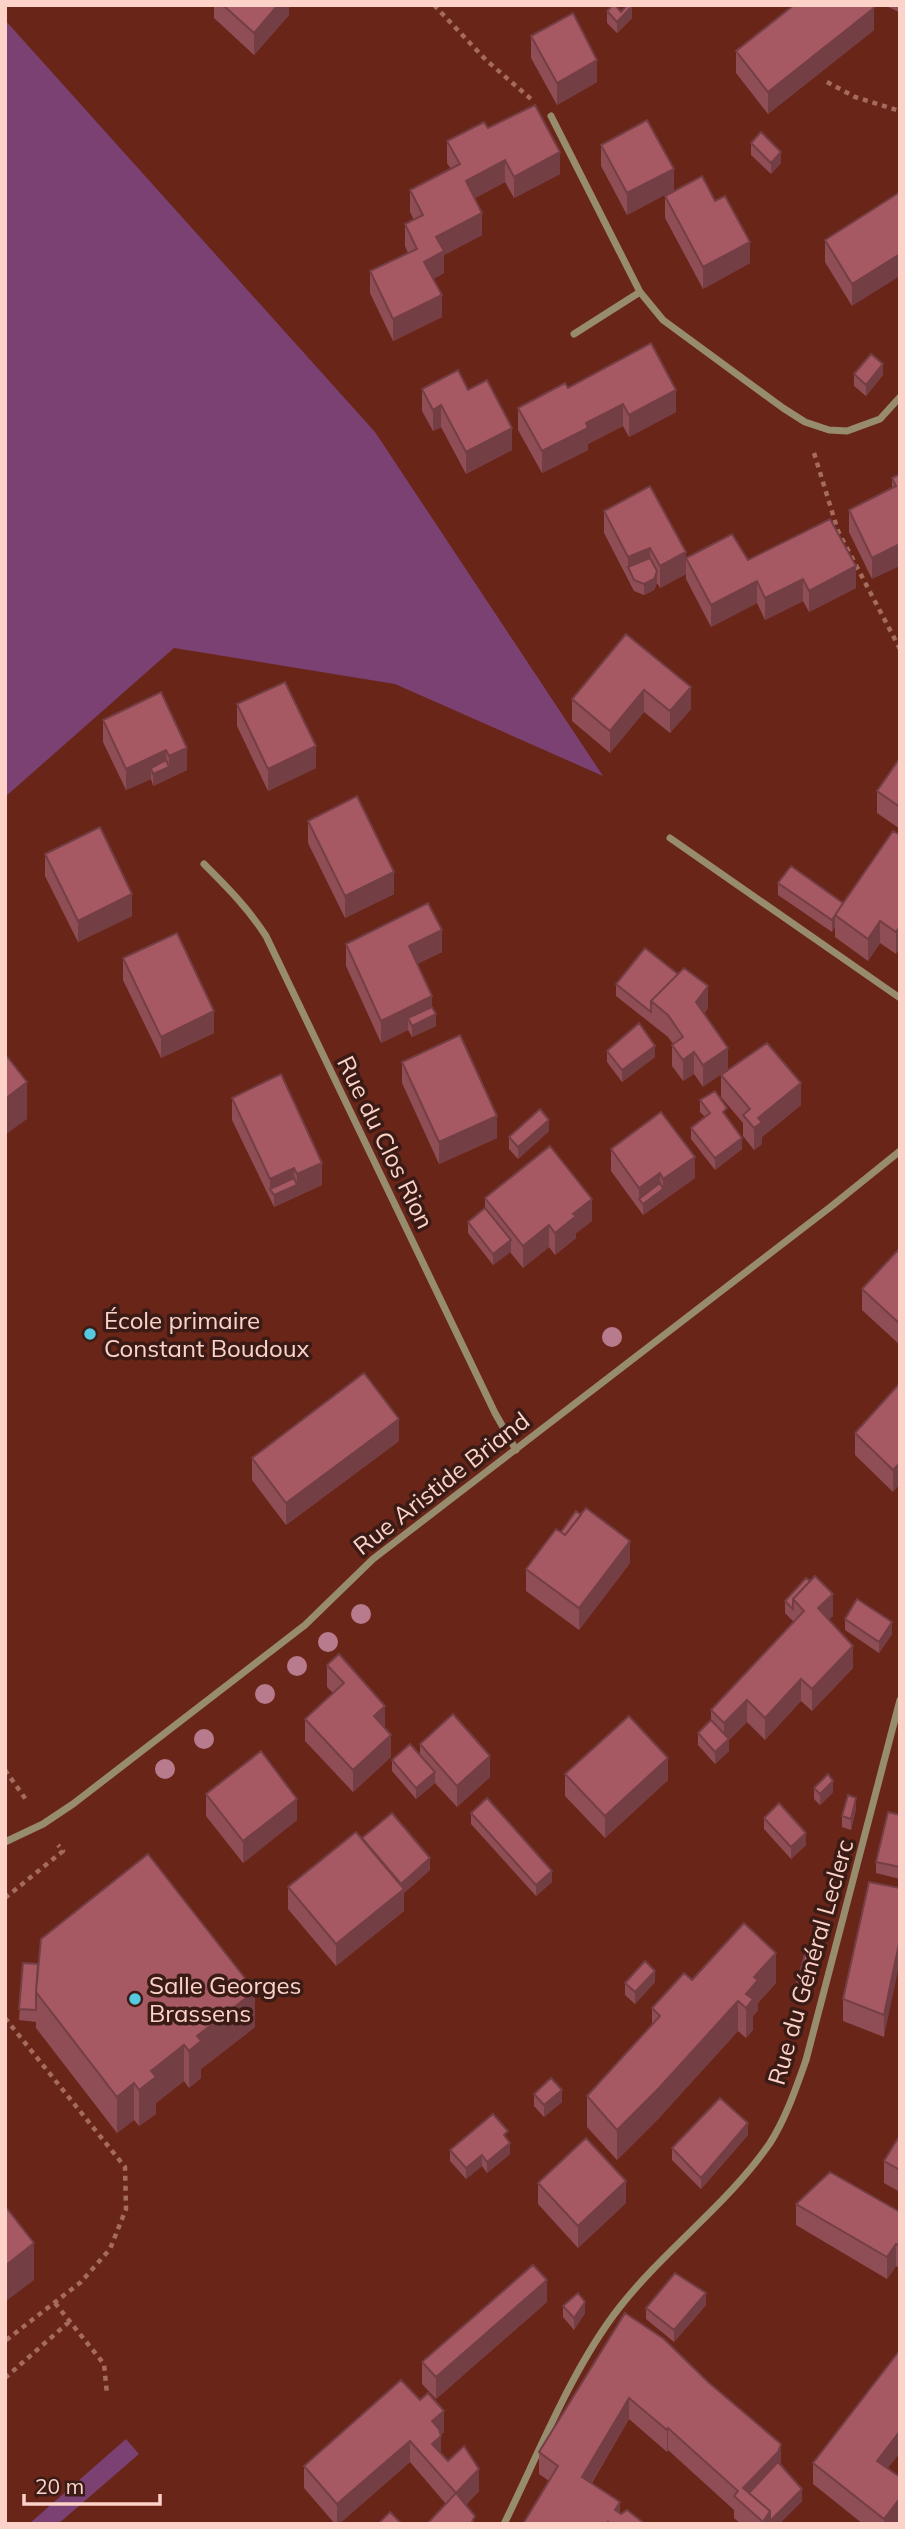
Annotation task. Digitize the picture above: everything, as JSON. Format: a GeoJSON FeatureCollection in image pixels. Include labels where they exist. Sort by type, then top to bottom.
{"type":"FeatureCollection","features":[{"type":"Feature","properties":{"kind":"street"},"geometry":{"type":"LineString","coordinates":[[551,116],[640,292],[663,320],[805,422],[829,430],[867,426],[880,419],[900,397]]}},
{"type":"Feature","properties":{"kind":"street"},"geometry":{"type":"LineString","coordinates":[[574,334],[640,292]]}},
{"type":"Feature","properties":{"kind":"street"},"geometry":{"type":"LineString","coordinates":[[670,838],[900,998]]}},
{"type":"Feature","properties":{"kind":"street","name":"Rue du Clos Rion"},"geometry":{"type":"LineString","coordinates":[[204,864],[241,901],[265,936],[488,1400],[516,1450]]}},
{"type":"Feature","properties":{"kind":"street","name":"Rue Aristide Briand"},"geometry":{"type":"LineString","coordinates":[[5,1842],[43,1824],[90,1791],[284,1642],[373,1559],[898,1155]]}},
{"type":"Feature","properties":{"kind":"street","name":"Rue du Général Leclerc"},"geometry":{"type":"LineString","coordinates":[[504,2524],[598,2338],[637,2285],[739,2181],[770,2142],[789,2104],[810,2047],[900,1700]]}},
{"type":"Feature","properties":{"kind":"path"},"geometry":{"type":"LineString","coordinates":[[434,5],[486,60],[551,116]]}},
{"type":"Feature","properties":{"kind":"path"},"geometry":{"type":"LineString","coordinates":[[827,82],[855,97],[900,111]]}},
{"type":"Feature","properties":{"kind":"path"},"geometry":{"type":"LineString","coordinates":[[805,422],[838,531],[900,649]]}},
{"type":"Feature","properties":{"kind":"path"},"geometry":{"type":"LineString","coordinates":[[5,1770],[62,1851],[5,1898]]}},
{"type":"Feature","properties":{"kind":"path"},"geometry":{"type":"LineString","coordinates":[[5,2018],[125,2166],[126,2209],[110,2249],[81,2282],[5,2341]]}},
{"type":"Feature","properties":{"kind":"path"},"geometry":{"type":"LineString","coordinates":[[55,2303],[104,2364],[107,2394]]}},
{"type":"Feature","properties":{"kind":"path"},"geometry":{"type":"LineString","coordinates":[[5,2378],[70,2321]]}},
{"type":"Feature","properties":{"kind":"shaded area"},"geometry":{"type":"Polygon","coordinates":[[[5,20],[375,432],[603,776],[395,684],[174,648],[5,797],[5,20]]]}},
{"type":"Feature","properties":{"kind":"shaded area"},"geometry":{"type":"Polygon","coordinates":[[[126,2439],[139,2454],[58,2524],[29,2524],[126,2439]]]}},
{"type":"Feature","properties":{"kind":"building"},"geometry":{"type":"Polygon","coordinates":[[[223,5],[278,5],[254,33],[223,5]]]}},
{"type":"Feature","properties":{"kind":"building"},"geometry":{"type":"Polygon","coordinates":[[[613,5],[621,12],[627,5],[632,6],[617,22],[607,11],[613,5]]]}},
{"type":"Feature","properties":{"kind":"building"},"geometry":{"type":"Polygon","coordinates":[[[794,5],[872,5],[874,8],[768,92],[736,51],[794,5]]]}},
{"type":"Feature","properties":{"kind":"building"},"geometry":{"type":"Polygon","coordinates":[[[573,13],[597,60],[557,83],[531,36],[573,13]]]}},
{"type":"Feature","properties":{"kind":"building"},"geometry":{"type":"Polygon","coordinates":[[[535,105],[560,152],[514,177],[505,160],[466,181],[482,213],[436,237],[444,251],[424,262],[442,295],[393,319],[370,271],[417,249],[405,224],[423,215],[410,190],[460,164],[447,141],[484,122],[488,128],[535,105]]]}},
{"type":"Feature","properties":{"kind":"building"},"geometry":{"type":"Polygon","coordinates":[[[647,120],[674,169],[627,193],[601,145],[647,120]]]}},
{"type":"Feature","properties":{"kind":"building"},"geometry":{"type":"Polygon","coordinates":[[[761,132],[781,152],[771,163],[751,143],[761,132]]]}},
{"type":"Feature","properties":{"kind":"building"},"geometry":{"type":"Polygon","coordinates":[[[702,176],[715,201],[725,196],[750,242],[703,267],[665,196],[702,176]]]}},
{"type":"Feature","properties":{"kind":"building"},"geometry":{"type":"Polygon","coordinates":[[[900,192],[900,254],[852,284],[825,240],[900,192]]]}},
{"type":"Feature","properties":{"kind":"building"},"geometry":{"type":"Polygon","coordinates":[[[651,343],[676,390],[629,415],[623,404],[586,423],[588,428],[542,451],[518,408],[565,383],[568,388],[651,343]]]}},
{"type":"Feature","properties":{"kind":"building"},"geometry":{"type":"Polygon","coordinates":[[[871,354],[883,364],[866,385],[854,374],[871,354]]]}},
{"type":"Feature","properties":{"kind":"building"},"geometry":{"type":"Polygon","coordinates":[[[458,370],[468,390],[487,380],[512,428],[466,452],[441,405],[433,410],[422,389],[458,370]]]}},
{"type":"Feature","properties":{"kind":"building"},"geometry":{"type":"Polygon","coordinates":[[[900,474],[900,544],[872,558],[849,510],[896,486],[892,478],[900,474]]]}},
{"type":"Feature","properties":{"kind":"building"},"geometry":{"type":"Polygon","coordinates":[[[650,486],[686,552],[660,566],[650,548],[628,557],[604,511],[650,486]]]}},
{"type":"Feature","properties":{"kind":"building"},"geometry":{"type":"Polygon","coordinates":[[[830,519],[856,566],[809,591],[803,579],[765,598],[757,581],[711,605],[686,558],[732,534],[748,560],[830,519]]]}},
{"type":"Feature","properties":{"kind":"building"},"geometry":{"type":"Polygon","coordinates":[[[650,558],[657,571],[654,579],[644,584],[634,580],[628,567],[650,558]]]}},
{"type":"Feature","properties":{"kind":"building"},"geometry":{"type":"Polygon","coordinates":[[[626,634],[691,687],[670,711],[644,690],[610,731],[572,699],[626,634]]]}},
{"type":"Feature","properties":{"kind":"building"},"geometry":{"type":"Polygon","coordinates":[[[285,682],[316,746],[268,769],[237,704],[285,682]]]}},
{"type":"Feature","properties":{"kind":"building"},"geometry":{"type":"Polygon","coordinates":[[[161,692],[187,748],[169,756],[166,750],[126,769],[103,720],[161,692]]]}},
{"type":"Feature","properties":{"kind":"building"},"geometry":{"type":"Polygon","coordinates":[[[900,758],[900,807],[877,791],[900,758]]]}},
{"type":"Feature","properties":{"kind":"building"},"geometry":{"type":"Polygon","coordinates":[[[166,760],[169,767],[153,774],[151,768],[166,760]]]}},
{"type":"Feature","properties":{"kind":"building"},"geometry":{"type":"Polygon","coordinates":[[[357,796],[394,872],[345,896],[308,821],[357,796]]]}},
{"type":"Feature","properties":{"kind":"building"},"geometry":{"type":"Polygon","coordinates":[[[100,827],[132,894],[78,921],[45,854],[100,827]]]}},
{"type":"Feature","properties":{"kind":"building"},"geometry":{"type":"Polygon","coordinates":[[[893,831],[900,835],[900,926],[896,932],[880,921],[868,939],[835,915],[893,831]]]}},
{"type":"Feature","properties":{"kind":"building"},"geometry":{"type":"Polygon","coordinates":[[[791,866],[843,903],[832,920],[778,883],[791,866]]]}},
{"type":"Feature","properties":{"kind":"building"},"geometry":{"type":"Polygon","coordinates":[[[428,903],[442,930],[409,946],[432,996],[381,1021],[346,944],[428,903]]]}},
{"type":"Feature","properties":{"kind":"building"},"geometry":{"type":"Polygon","coordinates":[[[177,933],[214,1011],[161,1037],[123,958],[177,933]]]}},
{"type":"Feature","properties":{"kind":"building"},"geometry":{"type":"Polygon","coordinates":[[[645,948],[678,974],[651,1001],[651,1012],[616,984],[645,948]]]}},
{"type":"Feature","properties":{"kind":"building"},"geometry":{"type":"Polygon","coordinates":[[[684,968],[708,986],[696,1002],[728,1048],[703,1065],[694,1052],[683,1060],[672,1045],[683,1037],[668,1015],[651,1001],[684,968]]]}},
{"type":"Feature","properties":{"kind":"building"},"geometry":{"type":"Polygon","coordinates":[[[432,1007],[436,1014],[412,1026],[408,1018],[432,1007]]]}},
{"type":"Feature","properties":{"kind":"building"},"geometry":{"type":"Polygon","coordinates":[[[639,1023],[655,1046],[622,1070],[607,1051],[639,1023]]]}},
{"type":"Feature","properties":{"kind":"building"},"geometry":{"type":"Polygon","coordinates":[[[460,1035],[497,1116],[439,1142],[402,1062],[460,1035]]]}},
{"type":"Feature","properties":{"kind":"building"},"geometry":{"type":"Polygon","coordinates":[[[767,1043],[801,1083],[758,1118],[762,1122],[754,1128],[743,1115],[750,1109],[721,1075],[767,1043]]]}},
{"type":"Feature","properties":{"kind":"building"},"geometry":{"type":"Polygon","coordinates":[[[5,1054],[27,1082],[5,1099],[5,1054]]]}},
{"type":"Feature","properties":{"kind":"building"},"geometry":{"type":"Polygon","coordinates":[[[281,1074],[322,1163],[297,1174],[294,1168],[270,1179],[232,1098],[281,1074]]]}},
{"type":"Feature","properties":{"kind":"building"},"geometry":{"type":"Polygon","coordinates":[[[715,1091],[727,1108],[723,1112],[742,1138],[715,1158],[691,1128],[710,1113],[700,1100],[715,1091]]]}},
{"type":"Feature","properties":{"kind":"building"},"geometry":{"type":"Polygon","coordinates":[[[540,1109],[549,1120],[518,1147],[509,1137],[540,1109]]]}},
{"type":"Feature","properties":{"kind":"building"},"geometry":{"type":"Polygon","coordinates":[[[661,1112],[695,1157],[663,1179],[660,1173],[639,1188],[611,1149],[661,1112]]]}},
{"type":"Feature","properties":{"kind":"building"},"geometry":{"type":"Polygon","coordinates":[[[550,1146],[592,1199],[555,1233],[549,1225],[523,1246],[485,1198],[550,1146]]]}},
{"type":"Feature","properties":{"kind":"building"},"geometry":{"type":"Polygon","coordinates":[[[294,1178],[297,1185],[274,1195],[270,1189],[294,1178]]]}},
{"type":"Feature","properties":{"kind":"building"},"geometry":{"type":"Polygon","coordinates":[[[660,1183],[663,1189],[643,1204],[639,1199],[660,1183]]]}},
{"type":"Feature","properties":{"kind":"building"},"geometry":{"type":"Polygon","coordinates":[[[485,1208],[511,1240],[493,1254],[468,1222],[485,1208]]]}},
{"type":"Feature","properties":{"kind":"building"},"geometry":{"type":"Polygon","coordinates":[[[900,1248],[900,1324],[862,1289],[900,1248]]]}},
{"type":"Feature","properties":{"kind":"building"},"geometry":{"type":"Polygon","coordinates":[[[364,1373],[399,1419],[286,1503],[252,1458],[364,1373]]]}},
{"type":"Feature","properties":{"kind":"building"},"geometry":{"type":"Polygon","coordinates":[[[900,1383],[900,1463],[893,1470],[855,1433],[900,1383]]]}},
{"type":"Feature","properties":{"kind":"building"},"geometry":{"type":"Polygon","coordinates":[[[586,1508],[630,1541],[579,1608],[526,1569],[556,1529],[565,1535],[586,1508]]]}},
{"type":"Feature","properties":{"kind":"building"},"geometry":{"type":"Polygon","coordinates":[[[576,1511],[581,1515],[565,1535],[561,1532],[576,1511]]]}},
{"type":"Feature","properties":{"kind":"building"},"geometry":{"type":"Polygon","coordinates":[[[815,1576],[833,1594],[818,1608],[853,1646],[812,1689],[801,1679],[765,1718],[747,1700],[724,1723],[711,1710],[804,1611],[793,1599],[815,1576]]]}},
{"type":"Feature","properties":{"kind":"building"},"geometry":{"type":"Polygon","coordinates":[[[806,1578],[810,1581],[793,1599],[793,1609],[785,1601],[806,1578]]]}},
{"type":"Feature","properties":{"kind":"building"},"geometry":{"type":"Polygon","coordinates":[[[857,1599],[892,1622],[879,1642],[845,1619],[857,1599]]]}},
{"type":"Feature","properties":{"kind":"building"},"geometry":{"type":"Polygon","coordinates":[[[339,1654],[385,1706],[374,1716],[391,1735],[353,1770],[305,1719],[344,1683],[327,1665],[339,1654]]]}},
{"type":"Feature","properties":{"kind":"building"},"geometry":{"type":"Polygon","coordinates":[[[453,1714],[490,1756],[457,1786],[420,1744],[453,1714]]]}},
{"type":"Feature","properties":{"kind":"building"},"geometry":{"type":"Polygon","coordinates":[[[629,1716],[668,1758],[605,1816],[565,1774],[629,1716]]]}},
{"type":"Feature","properties":{"kind":"building"},"geometry":{"type":"Polygon","coordinates":[[[711,1720],[729,1739],[715,1752],[698,1733],[711,1720]]]}},
{"type":"Feature","properties":{"kind":"building"},"geometry":{"type":"Polygon","coordinates":[[[410,1744],[435,1772],[416,1788],[392,1760],[410,1744]]]}},
{"type":"Feature","properties":{"kind":"building"},"geometry":{"type":"Polygon","coordinates":[[[261,1751],[297,1799],[243,1841],[206,1794],[261,1751]]]}},
{"type":"Feature","properties":{"kind":"building"},"geometry":{"type":"Polygon","coordinates":[[[828,1774],[833,1781],[820,1794],[814,1788],[828,1774]]]}},
{"type":"Feature","properties":{"kind":"building"},"geometry":{"type":"Polygon","coordinates":[[[848,1795],[856,1798],[851,1819],[842,1816],[848,1795]]]}},
{"type":"Feature","properties":{"kind":"building"},"geometry":{"type":"Polygon","coordinates":[[[487,1798],[552,1871],[536,1885],[471,1813],[487,1798]]]}},
{"type":"Feature","properties":{"kind":"building"},"geometry":{"type":"Polygon","coordinates":[[[779,1803],[806,1833],[791,1847],[764,1818],[779,1803]]]}},
{"type":"Feature","properties":{"kind":"building"},"geometry":{"type":"Polygon","coordinates":[[[888,1812],[900,1815],[900,1867],[876,1862],[888,1812]]]}},
{"type":"Feature","properties":{"kind":"building"},"geometry":{"type":"Polygon","coordinates":[[[392,1813],[430,1858],[401,1884],[362,1838],[392,1813]]]}},
{"type":"Feature","properties":{"kind":"building"},"geometry":{"type":"Polygon","coordinates":[[[356,1832],[404,1889],[336,1944],[288,1887],[356,1832]]]}},
{"type":"Feature","properties":{"kind":"building","name":"Salle Georges Brassens"},"geometry":{"type":"Polygon","coordinates":[[[148,1854],[255,1991],[197,2036],[201,2041],[189,2051],[184,2045],[151,2071],[156,2077],[139,2090],[134,2083],[117,2097],[36,1992],[41,1939],[148,1854]]]}},
{"type":"Feature","properties":{"kind":"building"},"geometry":{"type":"Polygon","coordinates":[[[869,1882],[900,1888],[900,1939],[884,2015],[843,1999],[869,1882]]]}},
{"type":"Feature","properties":{"kind":"building"},"geometry":{"type":"Polygon","coordinates":[[[744,1923],[776,1953],[754,1977],[758,1980],[746,1994],[753,1999],[746,2008],[738,2001],[617,2130],[587,2096],[660,2016],[652,2008],[684,1973],[692,1980],[744,1923]]]}},
{"type":"Feature","properties":{"kind":"building"},"geometry":{"type":"Polygon","coordinates":[[[805,1954],[815,1956],[808,1986],[797,1983],[805,1954]]]}},
{"type":"Feature","properties":{"kind":"building"},"geometry":{"type":"Polygon","coordinates":[[[645,1961],[655,1971],[635,1992],[625,1983],[645,1961]]]}},
{"type":"Feature","properties":{"kind":"building"},"geometry":{"type":"Polygon","coordinates":[[[23,1963],[38,1964],[36,2010],[19,2009],[23,1963]]]}},
{"type":"Feature","properties":{"kind":"building"},"geometry":{"type":"Polygon","coordinates":[[[551,2078],[562,2090],[544,2105],[534,2094],[551,2078]]]}},
{"type":"Feature","properties":{"kind":"building"},"geometry":{"type":"Polygon","coordinates":[[[720,2098],[748,2123],[701,2178],[672,2148],[720,2098]]]}},
{"type":"Feature","properties":{"kind":"building"},"geometry":{"type":"Polygon","coordinates":[[[493,2114],[508,2131],[504,2135],[510,2143],[487,2162],[482,2155],[466,2168],[450,2150],[493,2114]]]}},
{"type":"Feature","properties":{"kind":"building"},"geometry":{"type":"Polygon","coordinates":[[[900,2135],[900,2170],[884,2161],[900,2135]]]}},
{"type":"Feature","properties":{"kind":"building"},"geometry":{"type":"Polygon","coordinates":[[[586,2138],[626,2181],[578,2226],[538,2183],[586,2138]]]}},
{"type":"Feature","properties":{"kind":"building"},"geometry":{"type":"Polygon","coordinates":[[[830,2172],[900,2212],[900,2246],[896,2244],[887,2257],[796,2204],[830,2172]]]}},
{"type":"Feature","properties":{"kind":"building"},"geometry":{"type":"Polygon","coordinates":[[[5,2206],[34,2243],[5,2266],[5,2206]]]}},
{"type":"Feature","properties":{"kind":"building"},"geometry":{"type":"Polygon","coordinates":[[[533,2265],[547,2280],[436,2377],[422,2362],[533,2265]]]}},
{"type":"Feature","properties":{"kind":"building"},"geometry":{"type":"Polygon","coordinates":[[[675,2273],[706,2293],[674,2330],[646,2308],[675,2273]]]}},
{"type":"Feature","properties":{"kind":"building"},"geometry":{"type":"Polygon","coordinates":[[[578,2293],[585,2302],[574,2318],[563,2306],[578,2293]]]}},
{"type":"Feature","properties":{"kind":"building"},"geometry":{"type":"Polygon","coordinates":[[[625,2313],[664,2339],[708,2382],[781,2444],[778,2452],[743,2488],[770,2511],[763,2522],[734,2496],[738,2491],[668,2428],[667,2430],[629,2398],[582,2477],[620,2502],[615,2510],[621,2514],[627,2510],[645,2524],[523,2524],[558,2466],[539,2452],[625,2313]]]}},
{"type":"Feature","properties":{"kind":"building"},"geometry":{"type":"Polygon","coordinates":[[[900,2350],[900,2431],[877,2461],[900,2477],[900,2498],[884,2519],[813,2463],[900,2350]]]}},
{"type":"Feature","properties":{"kind":"building"},"geometry":{"type":"Polygon","coordinates":[[[401,2380],[420,2400],[428,2393],[444,2411],[432,2421],[441,2436],[432,2444],[448,2461],[464,2446],[479,2469],[456,2493],[410,2441],[337,2504],[304,2466],[401,2380]]]}},
{"type":"Feature","properties":{"kind":"building"},"geometry":{"type":"Polygon","coordinates":[[[778,2462],[802,2489],[770,2521],[770,2511],[749,2493],[778,2462]]]}},
{"type":"Feature","properties":{"kind":"building"},"geometry":{"type":"Polygon","coordinates":[[[456,2493],[475,2516],[471,2524],[427,2524],[456,2493]]]}},
{"type":"Feature","properties":{"kind":"building"},"geometry":{"type":"Polygon","coordinates":[[[390,2512],[402,2524],[378,2524],[390,2512]]]}},
{"type":"Feature","properties":{"kind":"place","name":"École primaire Constant Boudoux"},"geometry":{"type":"Point","coordinates":[90,1334]}},
{"type":"Feature","properties":{"kind":"place","name":"Salle Georges Brassens"},"geometry":{"type":"Point","coordinates":[135,1999]}}]}
